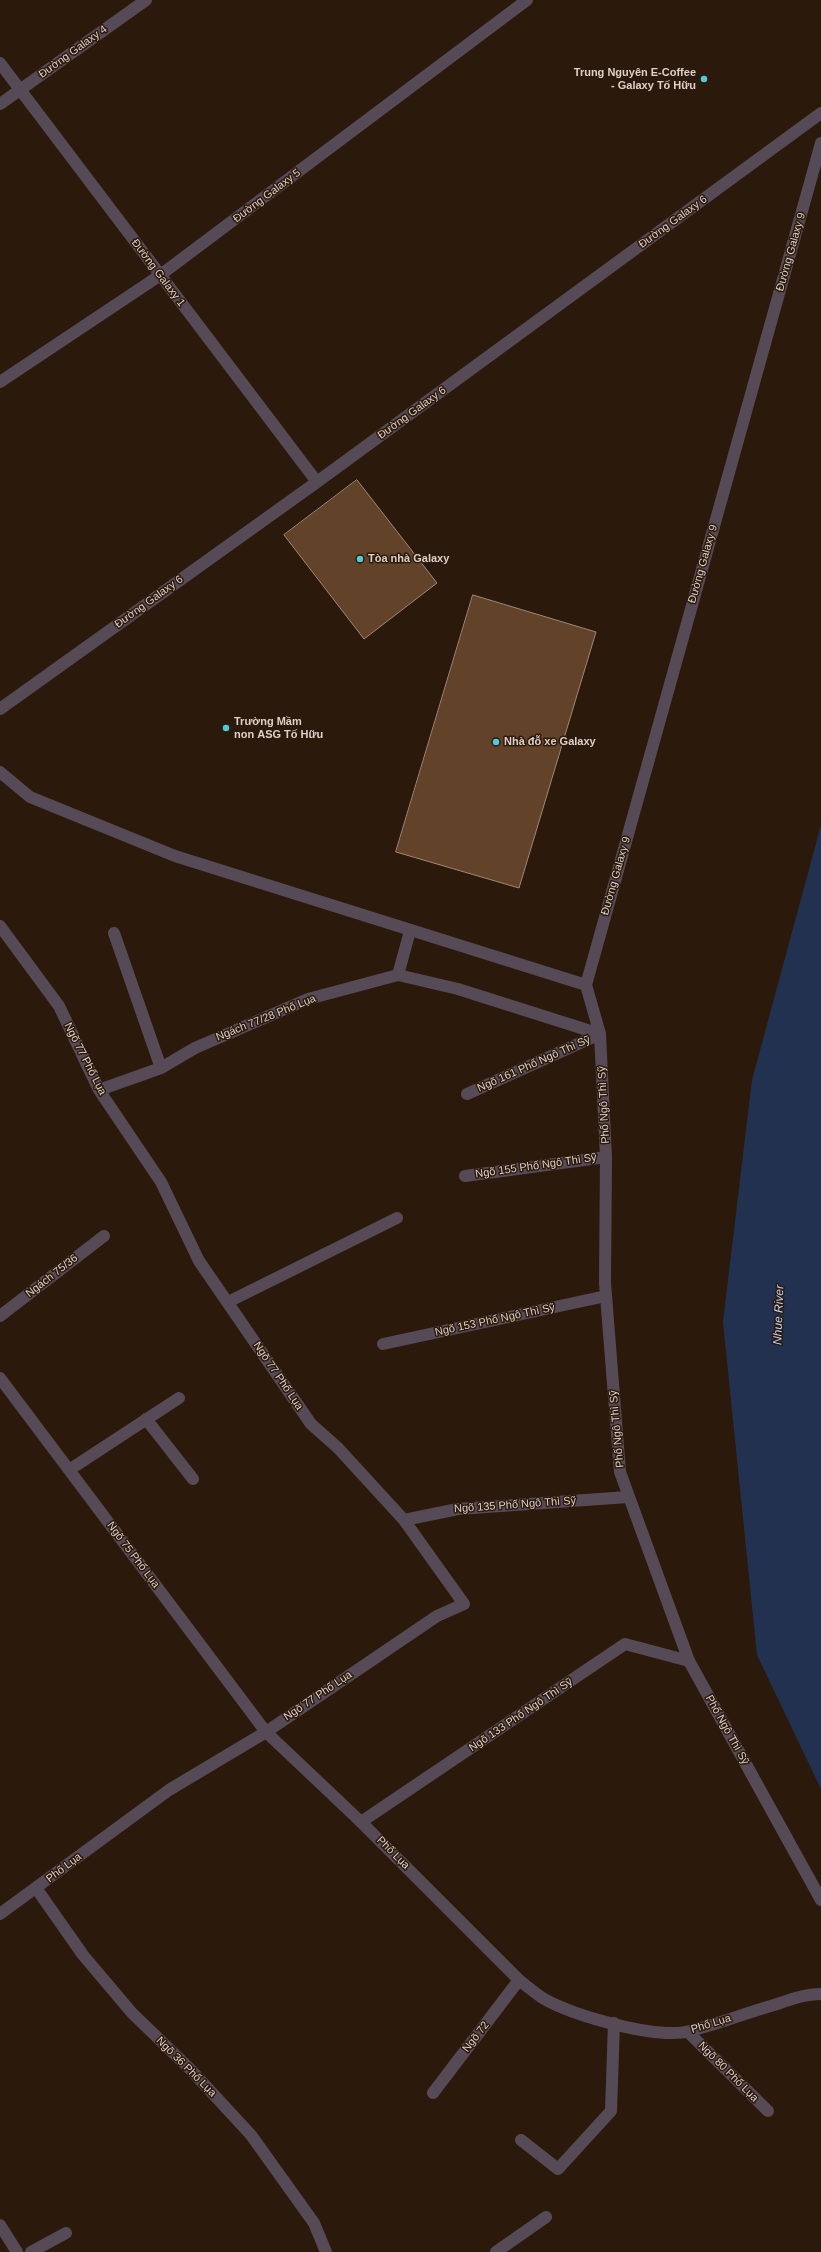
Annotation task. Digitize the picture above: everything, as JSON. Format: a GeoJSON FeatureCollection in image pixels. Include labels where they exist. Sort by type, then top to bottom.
{"type":"FeatureCollection","features":[{"type":"Feature","properties":{"kind":"street","name":"Đường Galaxy 4"},"geometry":{"type":"LineString","coordinates":[[0,104],[146,0]]}},
{"type":"Feature","properties":{"kind":"street","name":"Đường Galaxy 5"},"geometry":{"type":"LineString","coordinates":[[0,382],[159,276],[527,0]]}},
{"type":"Feature","properties":{"kind":"street","name":"Đường Galaxy 1"},"geometry":{"type":"LineString","coordinates":[[0,63],[159,276],[317,482]]}},
{"type":"Feature","properties":{"kind":"street","name":"Đường Galaxy 6"},"geometry":{"type":"LineString","coordinates":[[0,709],[317,482],[821,113]]}},
{"type":"Feature","properties":{"kind":"street","name":"Đường Galaxy 9"},"geometry":{"type":"LineString","coordinates":[[586,985],[821,143]]}},
{"type":"Feature","properties":{"kind":"street"},"geometry":{"type":"LineString","coordinates":[[0,772],[30,797],[175,856],[586,985]]}},
{"type":"Feature","properties":{"kind":"street","name":"Ngõ 77 Phố Lụa"},"geometry":{"type":"LineString","coordinates":[[0,926],[59,1006],[99,1090],[161,1182],[199,1261],[311,1424],[338,1448],[404,1520],[464,1604],[437,1616],[266,1732]]}},
{"type":"Feature","properties":{"kind":"street"},"geometry":{"type":"LineString","coordinates":[[398,975],[410,931]]}},
{"type":"Feature","properties":{"kind":"street"},"geometry":{"type":"LineString","coordinates":[[114,933],[161,1068]]}},
{"type":"Feature","properties":{"kind":"street","name":"Ngách 77/28 Phố Lụa"},"geometry":{"type":"LineString","coordinates":[[99,1090],[161,1068],[195,1048],[308,999],[398,975],[458,989],[600,1034]]}},
{"type":"Feature","properties":{"kind":"street","name":"Phố Ngô Thì Sỹ"},"geometry":{"type":"LineString","coordinates":[[586,985],[600,1034],[606,1157],[606,1296],[620,1472],[689,1661],[821,1900]]}},
{"type":"Feature","properties":{"kind":"street","name":"Ngõ 161 Phố Ngô Thì Sỹ"},"geometry":{"type":"LineString","coordinates":[[467,1094],[600,1034]]}},
{"type":"Feature","properties":{"kind":"street","name":"Ngõ 155 Phố Ngô Thì Sỹ"},"geometry":{"type":"LineString","coordinates":[[465,1176],[606,1157]]}},
{"type":"Feature","properties":{"kind":"street"},"geometry":{"type":"LineString","coordinates":[[228,1302],[397,1218]]}},
{"type":"Feature","properties":{"kind":"street","name":"Ngách 75/36"},"geometry":{"type":"LineString","coordinates":[[0,1316],[104,1236]]}},
{"type":"Feature","properties":{"kind":"street","name":"Ngõ 153 Phố Ngô Thì Sỹ"},"geometry":{"type":"LineString","coordinates":[[383,1344],[606,1296]]}},
{"type":"Feature","properties":{"kind":"street","name":"Ngõ 75 Phố Lụa"},"geometry":{"type":"LineString","coordinates":[[0,1378],[266,1732]]}},
{"type":"Feature","properties":{"kind":"street"},"geometry":{"type":"LineString","coordinates":[[69,1470],[179,1398]]}},
{"type":"Feature","properties":{"kind":"street"},"geometry":{"type":"LineString","coordinates":[[146,1419],[193,1479]]}},
{"type":"Feature","properties":{"kind":"street","name":"Ngõ 135 Phố Ngô Thì Sỹ"},"geometry":{"type":"LineString","coordinates":[[404,1520],[458,1508],[628,1497]]}},
{"type":"Feature","properties":{"kind":"street","name":"Ngõ 133 Phố Ngô Thì Sỹ"},"geometry":{"type":"LineString","coordinates":[[362,1822],[626,1644],[689,1661]]}},
{"type":"Feature","properties":{"kind":"street","name":"Phố Lụa"},"geometry":{"type":"LineString","coordinates":[[0,1914],[169,1790],[266,1732],[362,1822],[519,1980],[545,1999],[563,2008],[579,2015],[614,2023],[665,2032],[688,2032],[796,1998],[821,1994]]}},
{"type":"Feature","properties":{"kind":"street","name":"Ngõ 36 Phố Lụa"},"geometry":{"type":"LineString","coordinates":[[36,1888],[83,1955],[132,2013],[191,2070],[251,2135],[314,2223],[326,2252]]}},
{"type":"Feature","properties":{"kind":"street","name":"Ngõ 72"},"geometry":{"type":"LineString","coordinates":[[433,2093],[519,1980]]}},
{"type":"Feature","properties":{"kind":"street"},"geometry":{"type":"LineString","coordinates":[[521,2140],[558,2169],[611,2111],[614,2023]]}},
{"type":"Feature","properties":{"kind":"street","name":"Ngõ 80 Phố Lụa"},"geometry":{"type":"LineString","coordinates":[[688,2032],[768,2111]]}},
{"type":"Feature","properties":{"kind":"street"},"geometry":{"type":"LineString","coordinates":[[496,2252],[513,2247],[546,2218]]}},
{"type":"Feature","properties":{"kind":"street"},"geometry":{"type":"LineString","coordinates":[[0,2224],[17,2252]]}},
{"type":"Feature","properties":{"kind":"street"},"geometry":{"type":"LineString","coordinates":[[31,2252],[66,2233]]}},
{"type":"Feature","properties":{"kind":"water","name":"Nhue River"},"geometry":{"type":"Polygon","coordinates":[[[821,825],[821,1789],[757,1655],[723,1322],[752,1080],[821,825]]]}},
{"type":"Feature","properties":{"kind":"building","name":"Tòa nhà Galaxy"},"geometry":{"type":"Polygon","coordinates":[[[357,480],[437,583],[364,639],[284,535],[357,480]]]}},
{"type":"Feature","properties":{"kind":"building","name":"Nhà đỗ xe Galaxy"},"geometry":{"type":"Polygon","coordinates":[[[473,595],[596,632],[519,888],[396,852],[473,595]]]}},
{"type":"Feature","properties":{"kind":"place","name":"Trung Nguyên E-Coffee - Galaxy Tố Hữu"},"geometry":{"type":"Point","coordinates":[704,79]}},
{"type":"Feature","properties":{"kind":"place","name":"Tòa nhà Galaxy"},"geometry":{"type":"Point","coordinates":[360,559]}},
{"type":"Feature","properties":{"kind":"place","name":"Trường Mầm non ASG Tố Hữu"},"geometry":{"type":"Point","coordinates":[226,728]}},
{"type":"Feature","properties":{"kind":"place","name":"Nhà đỗ xe Galaxy"},"geometry":{"type":"Point","coordinates":[496,742]}}]}
